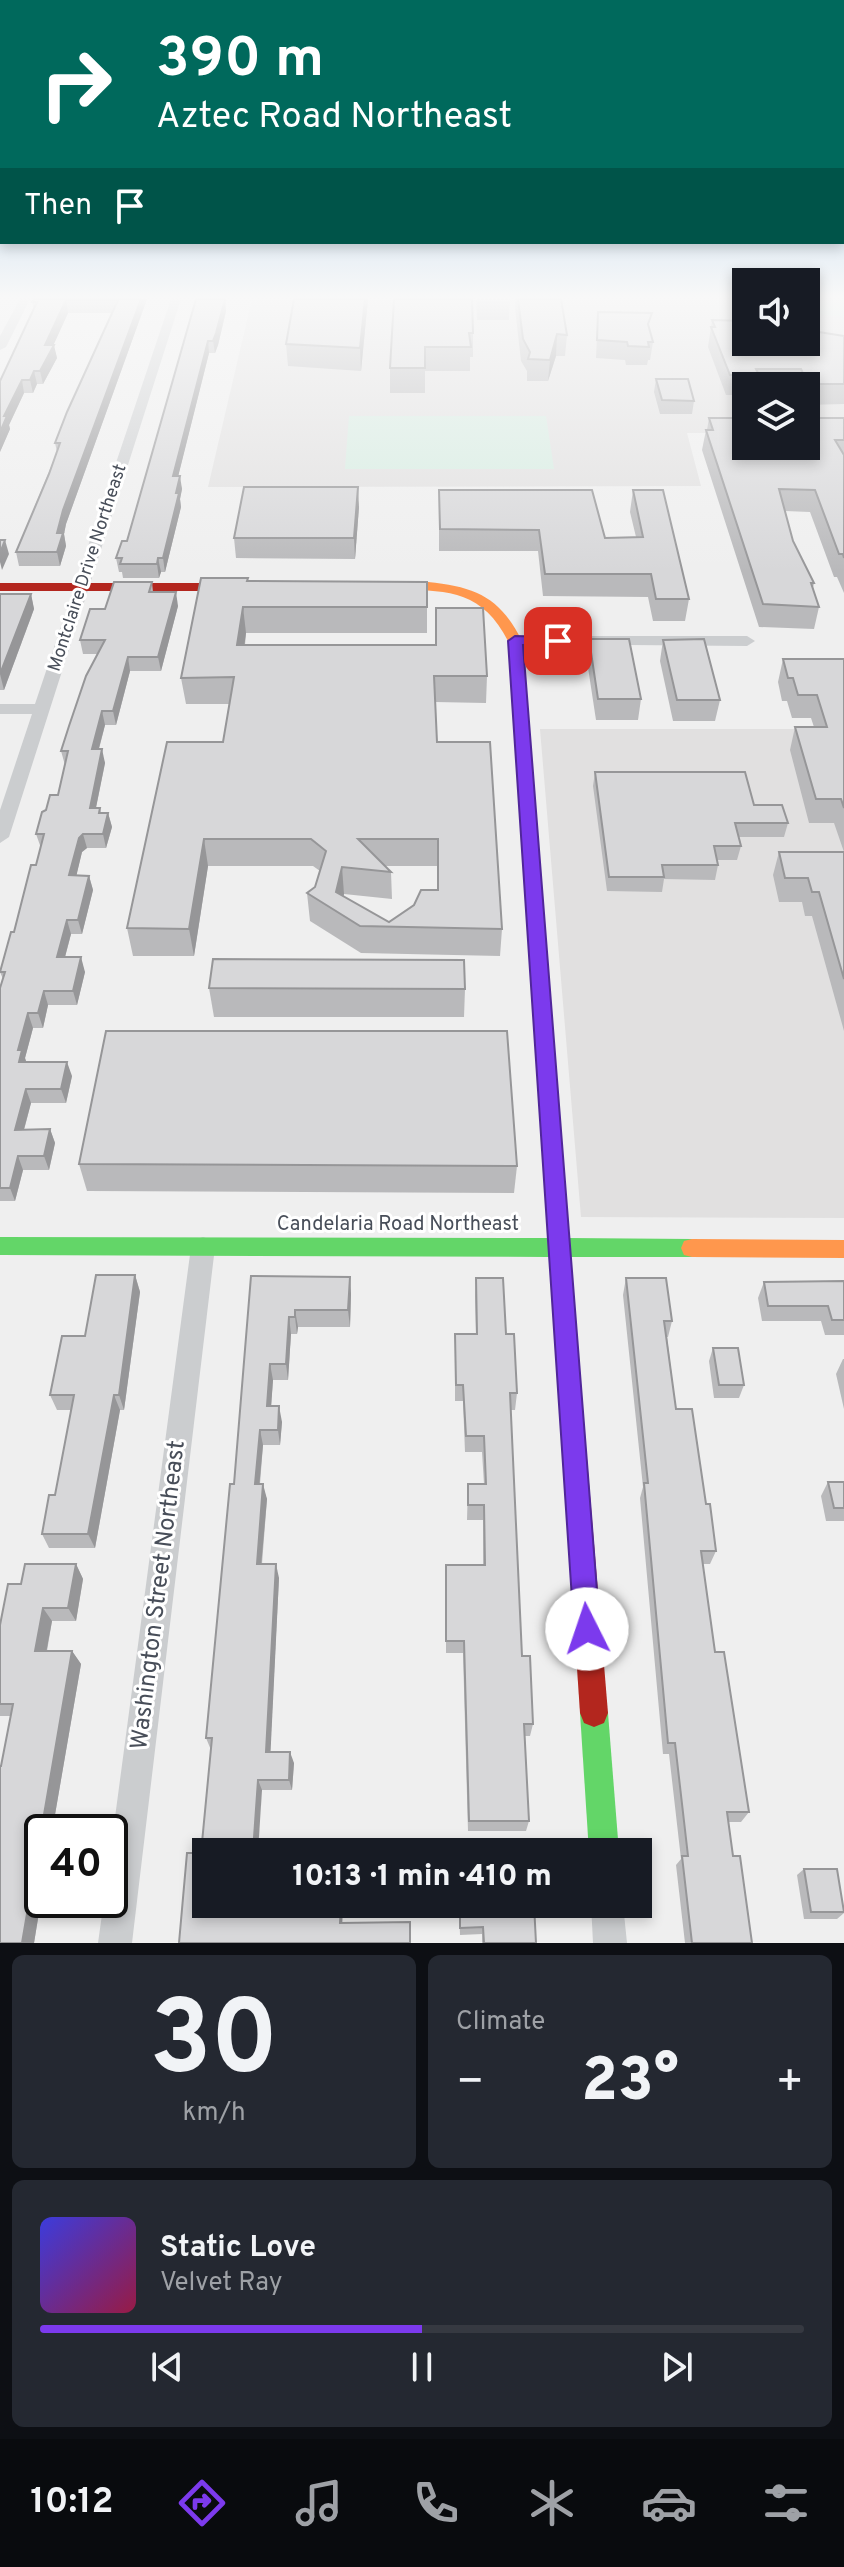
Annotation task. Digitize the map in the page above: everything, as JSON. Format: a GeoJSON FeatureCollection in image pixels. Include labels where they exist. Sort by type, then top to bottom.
{"type":"FeatureCollection","features":[{"type":"Feature","properties":{"kind":"street","name":"Montclaire Drive Northeast"},"geometry":{"type":"LineString","coordinates":[[0,837],[146,390]]}},
{"type":"Feature","properties":{"kind":"street"},"geometry":{"type":"LineString","coordinates":[[0,587],[252,587]]}},
{"type":"Feature","properties":{"kind":"street"},"geometry":{"type":"LineString","coordinates":[[375,587],[441,587],[480,596],[503,614],[512,627],[515,641],[603,1838]]}},
{"type":"Feature","properties":{"kind":"street"},"geometry":{"type":"LineString","coordinates":[[515,641],[747,641]]}},
{"type":"Feature","properties":{"kind":"street"},"geometry":{"type":"LineString","coordinates":[[0,709],[42,709]]}},
{"type":"Feature","properties":{"kind":"street","name":"Candelaria Road Northeast"},"geometry":{"type":"LineString","coordinates":[[0,1246],[844,1249]]}},
{"type":"Feature","properties":{"kind":"street","name":"Washington Street Northeast"},"geometry":{"type":"LineString","coordinates":[[115,1943],[203,1247]]}},
{"type":"Feature","properties":{"kind":"street"},"geometry":{"type":"LineString","coordinates":[[608,1918],[610,1943]]}},
{"type":"Feature","properties":{"kind":"shaded area"},"geometry":{"type":"Polygon","coordinates":[[[231,390],[732,390],[732,433],[687,433],[701,486],[208,487],[231,390]]]}},
{"type":"Feature","properties":{"kind":"shaded area"},"geometry":{"type":"Polygon","coordinates":[[[820,390],[844,390],[844,433],[820,433],[820,390]]]}},
{"type":"Feature","properties":{"kind":"shaded area"},"geometry":{"type":"Polygon","coordinates":[[[540,729],[844,729],[844,1218],[581,1217],[540,729]]]}},
{"type":"Feature","properties":{"kind":"green space"},"geometry":{"type":"Polygon","coordinates":[[[349,416],[546,416],[554,469],[345,469],[349,416]]]}},
{"type":"Feature","properties":{"kind":"building"},"geometry":{"type":"Polygon","coordinates":[[[0,390],[17,390],[4,416],[7,416],[0,432],[0,390]]]}},
{"type":"Feature","properties":{"kind":"building"},"geometry":{"type":"Polygon","coordinates":[[[77,390],[107,390],[63,510],[57,533],[63,533],[57,552],[16,552],[49,474],[60,443],[55,443],[77,390]]]}},
{"type":"Feature","properties":{"kind":"building"},"geometry":{"type":"Polygon","coordinates":[[[170,390],[195,390],[173,476],[180,476],[176,493],[179,493],[163,558],[158,558],[157,564],[120,564],[122,558],[116,558],[122,541],[127,541],[170,390]]]}},
{"type":"Feature","properties":{"kind":"building"},"geometry":{"type":"Polygon","coordinates":[[[659,390],[691,390],[694,401],[662,400],[659,390]]]}},
{"type":"Feature","properties":{"kind":"building"},"geometry":{"type":"Polygon","coordinates":[[[709,418],[732,418],[732,460],[820,460],[820,418],[844,418],[844,440],[835,440],[844,455],[844,558],[843,554],[839,554],[815,490],[779,489],[793,541],[814,583],[811,583],[819,607],[763,604],[706,430],[713,430],[709,418]]]}},
{"type":"Feature","properties":{"kind":"building"},"geometry":{"type":"Polygon","coordinates":[[[244,487],[358,487],[354,538],[234,538],[244,487]]]}},
{"type":"Feature","properties":{"kind":"building"},"geometry":{"type":"Polygon","coordinates":[[[439,490],[592,490],[605,538],[643,537],[633,490],[663,490],[689,599],[656,599],[651,574],[545,574],[539,530],[440,529],[439,490]]]}},
{"type":"Feature","properties":{"kind":"building"},"geometry":{"type":"Polygon","coordinates":[[[201,578],[427,582],[427,607],[243,607],[237,645],[436,645],[436,608],[483,608],[487,676],[434,676],[437,742],[490,742],[502,929],[360,926],[307,893],[315,887],[326,851],[311,839],[204,839],[189,929],[127,928],[167,742],[223,742],[234,677],[181,678],[201,578]],[[358,839],[391,872],[342,867],[336,892],[389,922],[414,905],[421,890],[438,890],[438,839],[358,839]]]}},
{"type":"Feature","properties":{"kind":"building"},"geometry":{"type":"Polygon","coordinates":[[[114,582],[152,582],[149,592],[176,592],[158,657],[128,657],[113,711],[102,711],[92,749],[102,749],[90,808],[100,808],[99,813],[108,813],[103,834],[83,834],[79,838],[69,875],[89,876],[78,920],[67,920],[57,957],[81,957],[73,991],[44,991],[38,1013],[28,1013],[18,1050],[22,1050],[19,1062],[67,1062],[61,1089],[26,1089],[15,1130],[50,1129],[44,1156],[18,1156],[10,1188],[0,1188],[0,988],[5,972],[0,972],[31,865],[36,865],[44,834],[36,834],[42,812],[46,810],[50,795],[58,795],[68,751],[61,751],[86,676],[105,640],[80,640],[90,609],[105,609],[114,582]]]}},
{"type":"Feature","properties":{"kind":"building"},"geometry":{"type":"Polygon","coordinates":[[[0,594],[31,594],[0,674],[0,594]]]}},
{"type":"Feature","properties":{"kind":"building"},"geometry":{"type":"Polygon","coordinates":[[[589,639],[629,639],[641,699],[598,699],[589,639]]]}},
{"type":"Feature","properties":{"kind":"building"},"geometry":{"type":"Polygon","coordinates":[[[704,639],[720,700],[677,700],[663,640],[704,639]]]}},
{"type":"Feature","properties":{"kind":"building"},"geometry":{"type":"Polygon","coordinates":[[[783,659],[844,659],[844,808],[841,799],[816,799],[795,727],[827,727],[817,695],[798,695],[793,678],[788,678],[783,659]]]}},
{"type":"Feature","properties":{"kind":"building"},"geometry":{"type":"Polygon","coordinates":[[[595,772],[745,772],[754,805],[782,805],[788,823],[735,823],[741,846],[714,846],[718,865],[662,865],[664,877],[609,877],[595,772]]]}},
{"type":"Feature","properties":{"kind":"building"},"geometry":{"type":"Polygon","coordinates":[[[779,852],[844,852],[844,979],[819,892],[812,892],[808,878],[785,878],[779,852]]]}},
{"type":"Feature","properties":{"kind":"building"},"geometry":{"type":"Polygon","coordinates":[[[213,959],[464,960],[465,989],[209,988],[213,959]]]}},
{"type":"Feature","properties":{"kind":"building"},"geometry":{"type":"Polygon","coordinates":[[[106,1031],[507,1031],[517,1166],[79,1164],[106,1031]]]}},
{"type":"Feature","properties":{"kind":"building"},"geometry":{"type":"Polygon","coordinates":[[[96,1275],[135,1275],[119,1395],[114,1395],[88,1534],[42,1534],[49,1495],[55,1495],[74,1395],[50,1395],[62,1336],[85,1336],[96,1275]]]}},
{"type":"Feature","properties":{"kind":"building"},"geometry":{"type":"Polygon","coordinates":[[[251,1276],[350,1277],[348,1310],[295,1310],[295,1317],[289,1317],[286,1364],[270,1364],[267,1406],[279,1406],[278,1430],[260,1430],[255,1484],[263,1484],[257,1564],[276,1564],[266,1752],[290,1752],[289,1780],[258,1780],[254,1838],[202,1838],[212,1738],[206,1738],[230,1484],[234,1484],[251,1276]]]}},
{"type":"Feature","properties":{"kind":"building"},"geometry":{"type":"Polygon","coordinates":[[[476,1278],[503,1278],[506,1334],[514,1334],[517,1393],[510,1393],[522,1656],[530,1656],[533,1724],[524,1724],[529,1821],[469,1821],[464,1641],[446,1641],[446,1565],[485,1565],[484,1505],[468,1505],[468,1484],[486,1484],[484,1436],[466,1436],[463,1385],[456,1385],[455,1334],[477,1334],[476,1278]]]}},
{"type":"Feature","properties":{"kind":"building"},"geometry":{"type":"Polygon","coordinates":[[[626,1278],[666,1278],[672,1321],[664,1321],[676,1409],[692,1409],[706,1504],[710,1504],[716,1551],[701,1551],[715,1652],[724,1652],[749,1812],[727,1812],[733,1856],[740,1856],[752,1943],[692,1943],[682,1856],[688,1856],[675,1743],[668,1743],[644,1483],[648,1483],[626,1278]]]}},
{"type":"Feature","properties":{"kind":"building"},"geometry":{"type":"Polygon","coordinates":[[[844,1281],[844,1320],[832,1320],[828,1306],[768,1306],[764,1282],[844,1281]]]}},
{"type":"Feature","properties":{"kind":"building"},"geometry":{"type":"Polygon","coordinates":[[[713,1348],[738,1348],[744,1385],[719,1385],[713,1348]]]}},
{"type":"Feature","properties":{"kind":"building"},"geometry":{"type":"Polygon","coordinates":[[[828,1482],[844,1482],[844,1508],[834,1508],[828,1482]]]}},
{"type":"Feature","properties":{"kind":"building"},"geometry":{"type":"Polygon","coordinates":[[[25,1564],[76,1564],[68,1608],[43,1608],[35,1651],[72,1651],[44,1814],[24,1814],[26,1918],[22,1943],[0,1943],[0,1766],[13,1704],[0,1704],[0,1625],[8,1584],[21,1584],[25,1564]]]}},
{"type":"Feature","properties":{"kind":"building"},"geometry":{"type":"Polygon","coordinates":[[[187,1853],[192,1853],[192,1918],[340,1918],[340,1923],[410,1922],[410,1943],[179,1943],[187,1853]]]}},
{"type":"Feature","properties":{"kind":"building"},"geometry":{"type":"Polygon","coordinates":[[[804,1869],[837,1869],[844,1912],[811,1912],[804,1869]]]}},
{"type":"Feature","properties":{"kind":"building"},"geometry":{"type":"Polygon","coordinates":[[[460,1918],[535,1918],[536,1943],[484,1943],[483,1927],[460,1928],[460,1918]]]}},
{"type":"Feature","properties":{"kind":"traffic: fast"},"geometry":{"type":"LineString","coordinates":[[543,1028],[575,1459]]}},
{"type":"Feature","properties":{"kind":"traffic: fast"},"geometry":{"type":"LineString","coordinates":[[0,1246],[692,1248]]}},
{"type":"Feature","properties":{"kind":"traffic: fast"},"geometry":{"type":"LineString","coordinates":[[594,1713],[603,1838]]}},
{"type":"Feature","properties":{"kind":"traffic: slow"},"geometry":{"type":"LineString","coordinates":[[388,586],[446,588],[479,598],[505,622],[515,641],[543,1028]]}},
{"type":"Feature","properties":{"kind":"traffic: slow"},"geometry":{"type":"LineString","coordinates":[[692,1248],[844,1249]]}},
{"type":"Feature","properties":{"kind":"traffic: jam"},"geometry":{"type":"LineString","coordinates":[[0,587],[238,587]]}},
{"type":"Feature","properties":{"kind":"traffic: jam"},"geometry":{"type":"LineString","coordinates":[[575,1459],[594,1713]]}},
{"type":"Feature","properties":{"kind":"route"},"geometry":{"type":"LineString","coordinates":[[558,641],[515,641],[587,1629]]}}]}
